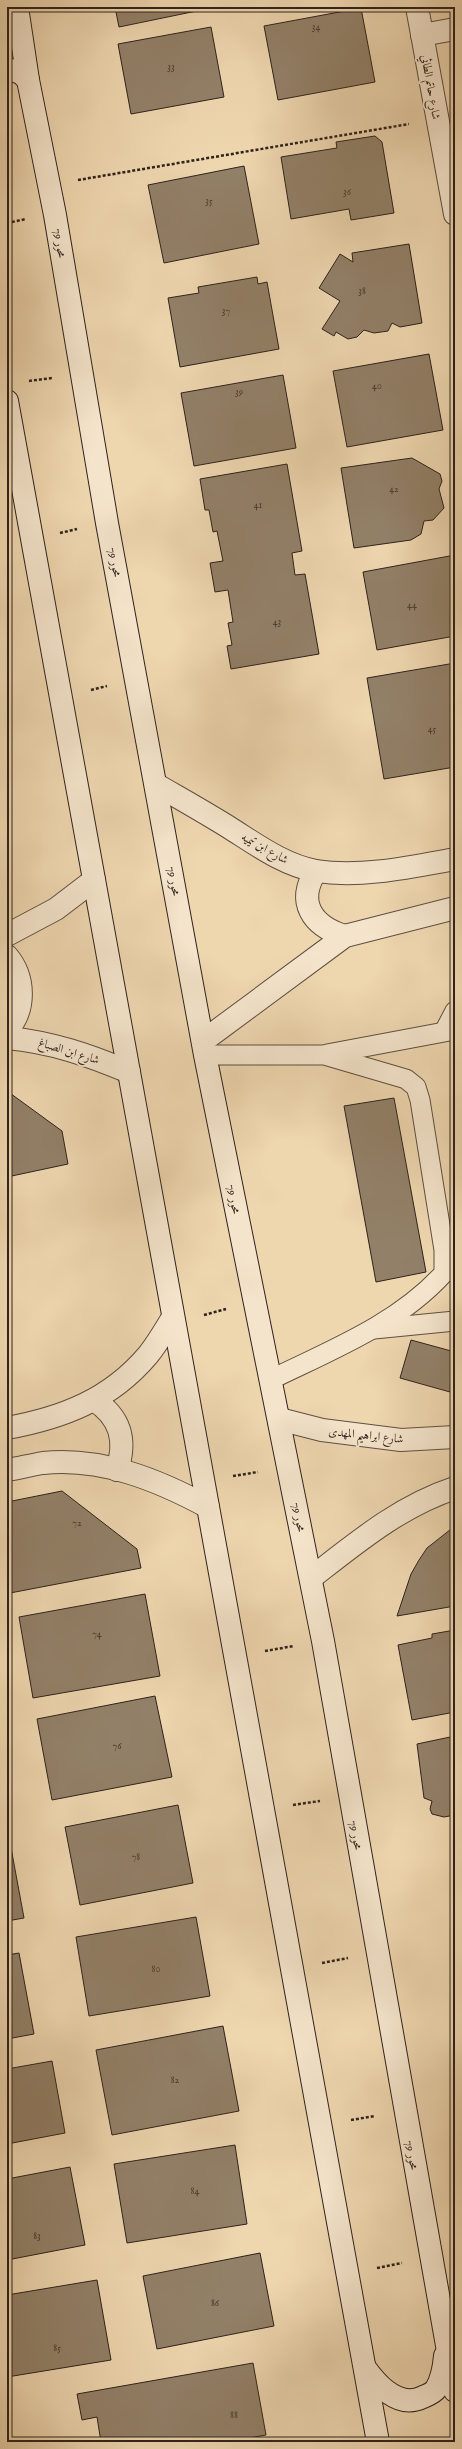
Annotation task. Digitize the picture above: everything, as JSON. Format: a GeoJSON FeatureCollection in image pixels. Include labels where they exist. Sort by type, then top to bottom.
{"type":"FeatureCollection","features":[{"type":"Feature","properties":{"kind":"main road","name":"محور 79"},"geometry":{"type":"LineString","coordinates":[[17,7],[28,80],[55,215],[107,523],[157,785],[204,1048],[323,1641],[404,2111],[455,2391]]}},
{"type":"Feature","properties":{"kind":"main road","name":"شارع حاتم الطائي"},"geometry":{"type":"LineString","coordinates":[[417,7],[455,214]]}},
{"type":"Feature","properties":{"kind":"main road"},"geometry":{"type":"LineString","coordinates":[[422,35],[455,30]]}},
{"type":"Feature","properties":{"kind":"main road"},"geometry":{"type":"LineString","coordinates":[[7,69],[21,73],[28,80]]}},
{"type":"Feature","properties":{"kind":"main road"},"geometry":{"type":"LineString","coordinates":[[7,401],[378,2442]]}},
{"type":"Feature","properties":{"kind":"main road","name":"شارع ابن تيميه"},"geometry":{"type":"LineString","coordinates":[[157,785],[231,828],[257,846],[286,861],[316,871],[359,872],[455,859]]}},
{"type":"Feature","properties":{"kind":"main road"},"geometry":{"type":"LineString","coordinates":[[316,871],[309,881],[307,894],[311,912],[320,925],[345,936]]}},
{"type":"Feature","properties":{"kind":"main road"},"geometry":{"type":"LineString","coordinates":[[7,935],[56,909],[94,880]]}},
{"type":"Feature","properties":{"kind":"main road"},"geometry":{"type":"LineString","coordinates":[[204,1048],[345,936],[455,908]]}},
{"type":"Feature","properties":{"kind":"main road"},"geometry":{"type":"LineString","coordinates":[[7,956],[17,973],[21,987],[21,1001],[17,1014],[7,1030]]}},
{"type":"Feature","properties":{"kind":"main road","name":"شارع ابن الصباغ"},"geometry":{"type":"LineString","coordinates":[[7,1038],[36,1040],[83,1053],[129,1072]]}},
{"type":"Feature","properties":{"kind":"main road"},"geometry":{"type":"LineString","coordinates":[[7,1428],[33,1423],[77,1410],[115,1387],[148,1355],[174,1320]]}},
{"type":"Feature","properties":{"kind":"main road"},"geometry":{"type":"LineString","coordinates":[[94,1400],[105,1407],[114,1418],[120,1430],[122,1443],[117,1470]]}},
{"type":"Feature","properties":{"kind":"main road","name":"شارع ابراهيم المهدى"},"geometry":{"type":"LineString","coordinates":[[279,1419],[322,1430],[401,1440],[455,1436]]}},
{"type":"Feature","properties":{"kind":"main road"},"geometry":{"type":"LineString","coordinates":[[7,1470],[44,1463],[86,1464],[129,1472],[170,1486],[208,1507]]}},
{"type":"Feature","properties":{"kind":"main road"},"geometry":{"type":"LineString","coordinates":[[311,1578],[386,1521],[433,1495],[455,1488]]}},
{"type":"Feature","properties":{"kind":"main road"},"geometry":{"type":"LineString","coordinates":[[364,2365],[376,2384],[388,2394],[404,2400],[421,2398],[436,2390],[443,2373],[445,2332]]}},
{"type":"Feature","properties":{"kind":"lane"},"geometry":{"type":"LineString","coordinates":[[324,1055],[450,1030],[455,1011]]}},
{"type":"Feature","properties":{"kind":"lane"},"geometry":{"type":"LineString","coordinates":[[204,1048],[324,1055],[406,1079],[416,1088],[420,1100],[444,1250],[444,1273],[433,1285],[374,1329],[270,1380]]}},
{"type":"Feature","properties":{"kind":"lane"},"geometry":{"type":"LineString","coordinates":[[374,1329],[455,1321]]}},
{"type":"Feature","properties":{"kind":"path"},"geometry":{"type":"LineString","coordinates":[[48,185],[437,119]]}},
{"type":"Feature","properties":{"kind":"path"},"geometry":{"type":"LineString","coordinates":[[22,383],[81,373]]}},
{"type":"Feature","properties":{"kind":"path"},"geometry":{"type":"LineString","coordinates":[[32,539],[107,523]]}},
{"type":"Feature","properties":{"kind":"path"},"geometry":{"type":"LineString","coordinates":[[61,696],[137,680]]}},
{"type":"Feature","properties":{"kind":"path"},"geometry":{"type":"LineString","coordinates":[[174,1320],[254,1302]]}},
{"type":"Feature","properties":{"kind":"path"},"geometry":{"type":"LineString","coordinates":[[203,1480],[289,1466]]}},
{"type":"Feature","properties":{"kind":"path"},"geometry":{"type":"LineString","coordinates":[[235,1655],[323,1641]]}},
{"type":"Feature","properties":{"kind":"path"},"geometry":{"type":"LineString","coordinates":[[263,1810],[350,1796]]}},
{"type":"Feature","properties":{"kind":"path"},"geometry":{"type":"LineString","coordinates":[[292,1968],[377,1953]]}},
{"type":"Feature","properties":{"kind":"path"},"geometry":{"type":"LineString","coordinates":[[321,2126],[404,2111]]}},
{"type":"Feature","properties":{"kind":"path"},"geometry":{"type":"LineString","coordinates":[[347,2274],[431,2258]]}},
{"type":"Feature","properties":{"kind":"building"},"geometry":{"type":"Polygon","coordinates":[[[115,7],[216,7],[119,27],[115,7]]]}},
{"type":"Feature","properties":{"kind":"building"},"geometry":{"type":"Polygon","coordinates":[[[361,8],[375,82],[278,100],[264,26],[361,8]]]}},
{"type":"Feature","properties":{"kind":"building"},"geometry":{"type":"Polygon","coordinates":[[[211,27],[224,97],[131,114],[118,44],[211,27]]]}},
{"type":"Feature","properties":{"kind":"building"},"geometry":{"type":"Polygon","coordinates":[[[375,136],[382,142],[394,213],[351,220],[349,209],[291,219],[281,157],[337,148],[336,142],[375,136]]]}},
{"type":"Feature","properties":{"kind":"building"},"geometry":{"type":"Polygon","coordinates":[[[244,166],[259,244],[164,263],[148,185],[244,166]]]}},
{"type":"Feature","properties":{"kind":"building"},"geometry":{"type":"Polygon","coordinates":[[[409,244],[422,323],[400,327],[392,323],[388,331],[374,333],[364,330],[357,337],[348,339],[336,332],[334,336],[322,329],[340,301],[319,288],[340,254],[353,262],[352,253],[409,244]]]}},
{"type":"Feature","properties":{"kind":"building"},"geometry":{"type":"Polygon","coordinates":[[[257,277],[258,284],[267,282],[279,349],[180,367],[168,298],[199,293],[198,287],[257,277]]]}},
{"type":"Feature","properties":{"kind":"building"},"geometry":{"type":"Polygon","coordinates":[[[429,354],[443,430],[347,447],[333,371],[429,354]]]}},
{"type":"Feature","properties":{"kind":"building"},"geometry":{"type":"Polygon","coordinates":[[[283,375],[296,448],[194,466],[181,393],[283,375]]]}},
{"type":"Feature","properties":{"kind":"building"},"geometry":{"type":"Polygon","coordinates":[[[412,458],[440,474],[442,481],[439,489],[444,508],[433,520],[424,521],[421,534],[411,540],[354,548],[341,468],[412,458]]]}},
{"type":"Feature","properties":{"kind":"building"},"geometry":{"type":"Polygon","coordinates":[[[287,464],[302,551],[292,553],[295,575],[305,574],[319,654],[231,669],[227,646],[232,645],[228,623],[233,622],[228,590],[215,592],[210,563],[223,561],[217,531],[213,532],[209,510],[205,510],[200,479],[287,464]]]}},
{"type":"Feature","properties":{"kind":"building"},"geometry":{"type":"Polygon","coordinates":[[[455,555],[455,636],[377,650],[363,572],[455,555]]]}},
{"type":"Feature","properties":{"kind":"building"},"geometry":{"type":"Polygon","coordinates":[[[455,663],[455,767],[384,779],[367,678],[455,663]]]}},
{"type":"Feature","properties":{"kind":"building"},"geometry":{"type":"Polygon","coordinates":[[[7,1091],[62,1131],[68,1164],[7,1177],[7,1091]]]}},
{"type":"Feature","properties":{"kind":"building"},"geometry":{"type":"Polygon","coordinates":[[[394,1098],[426,1272],[376,1282],[344,1106],[394,1098]]]}},
{"type":"Feature","properties":{"kind":"building"},"geometry":{"type":"Polygon","coordinates":[[[411,1340],[455,1352],[455,1372],[450,1392],[400,1378],[411,1340]]]}},
{"type":"Feature","properties":{"kind":"building"},"geometry":{"type":"Polygon","coordinates":[[[62,1491],[137,1549],[141,1568],[10,1593],[7,1578],[7,1502],[62,1491]]]}},
{"type":"Feature","properties":{"kind":"building"},"geometry":{"type":"Polygon","coordinates":[[[455,1526],[455,1606],[397,1616],[411,1574],[419,1560],[427,1548],[455,1526]]]}},
{"type":"Feature","properties":{"kind":"building"},"geometry":{"type":"Polygon","coordinates":[[[145,1594],[160,1676],[33,1698],[19,1617],[145,1594]]]}},
{"type":"Feature","properties":{"kind":"building"},"geometry":{"type":"Polygon","coordinates":[[[455,1630],[455,1712],[412,1720],[398,1645],[432,1638],[432,1634],[455,1630]]]}},
{"type":"Feature","properties":{"kind":"building"},"geometry":{"type":"Polygon","coordinates":[[[155,1696],[172,1777],[52,1800],[37,1719],[155,1696]]]}},
{"type":"Feature","properties":{"kind":"building"},"geometry":{"type":"Polygon","coordinates":[[[455,1736],[455,1815],[444,1817],[432,1814],[430,1809],[432,1801],[424,1798],[417,1744],[455,1736]]]}},
{"type":"Feature","properties":{"kind":"building"},"geometry":{"type":"Polygon","coordinates":[[[178,1805],[193,1883],[80,1905],[65,1827],[178,1805]]]}},
{"type":"Feature","properties":{"kind":"building"},"geometry":{"type":"Polygon","coordinates":[[[9,1837],[24,1918],[7,1921],[7,1838],[9,1837]]]}},
{"type":"Feature","properties":{"kind":"building"},"geometry":{"type":"Polygon","coordinates":[[[196,1917],[210,1996],[89,2016],[76,1937],[196,1917]]]}},
{"type":"Feature","properties":{"kind":"building"},"geometry":{"type":"Polygon","coordinates":[[[19,1953],[34,2034],[7,2039],[7,1955],[19,1953]]]}},
{"type":"Feature","properties":{"kind":"building"},"geometry":{"type":"Polygon","coordinates":[[[223,2026],[239,2111],[112,2135],[96,2050],[223,2026]]]}},
{"type":"Feature","properties":{"kind":"building"},"geometry":{"type":"Polygon","coordinates":[[[52,2061],[65,2133],[7,2144],[7,2069],[52,2061]]]}},
{"type":"Feature","properties":{"kind":"building"},"geometry":{"type":"Polygon","coordinates":[[[235,2145],[247,2224],[127,2243],[114,2164],[235,2145]]]}},
{"type":"Feature","properties":{"kind":"building"},"geometry":{"type":"Polygon","coordinates":[[[70,2167],[85,2245],[7,2260],[7,2179],[70,2167]]]}},
{"type":"Feature","properties":{"kind":"building"},"geometry":{"type":"Polygon","coordinates":[[[260,2253],[274,2326],[157,2349],[143,2276],[260,2253]]]}},
{"type":"Feature","properties":{"kind":"building"},"geometry":{"type":"Polygon","coordinates":[[[97,2280],[111,2360],[7,2377],[7,2295],[97,2280]]]}},
{"type":"Feature","properties":{"kind":"building"},"geometry":{"type":"Polygon","coordinates":[[[253,2363],[266,2435],[227,2442],[101,2442],[97,2417],[82,2420],[77,2394],[253,2363]]]}}]}
